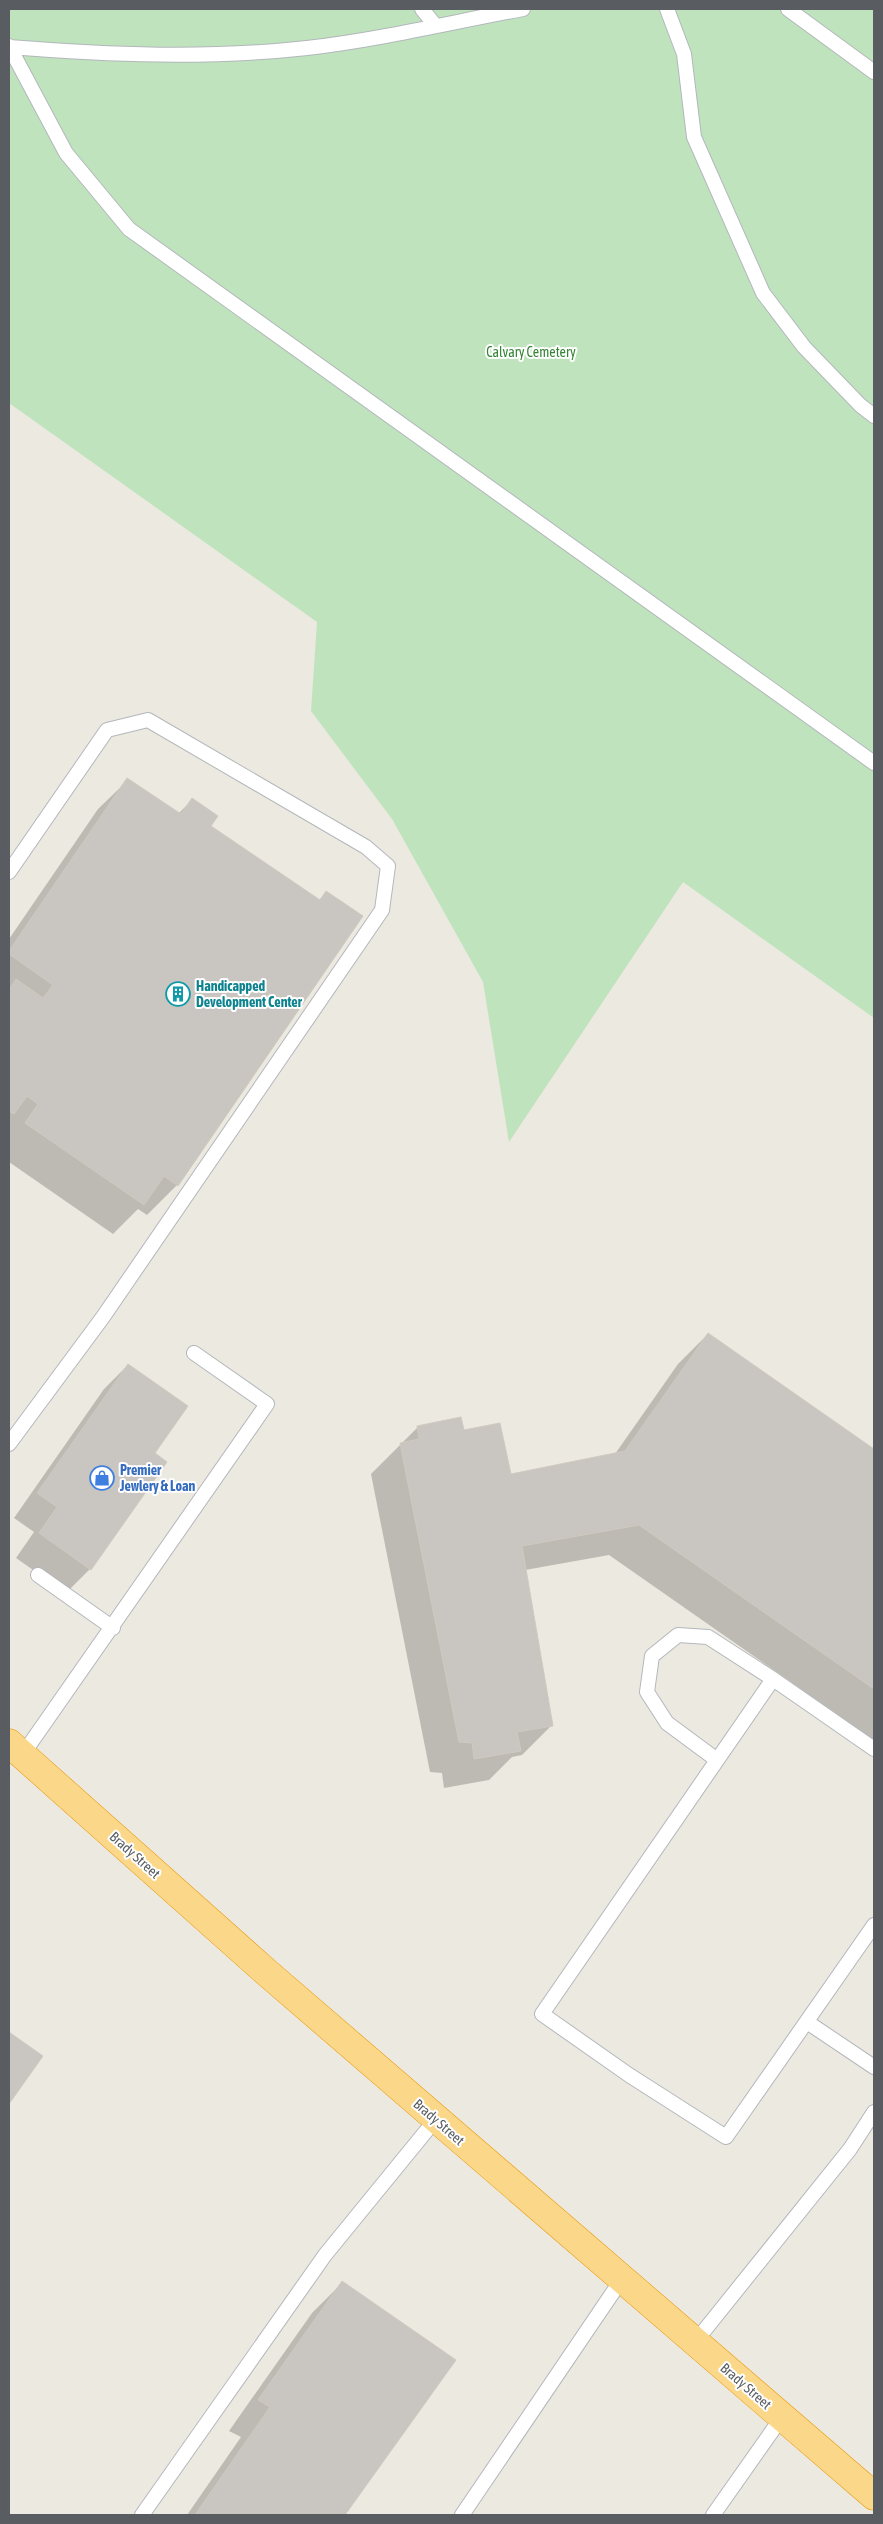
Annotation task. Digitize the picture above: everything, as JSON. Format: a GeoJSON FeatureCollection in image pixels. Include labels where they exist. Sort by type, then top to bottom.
{"type":"FeatureCollection","features":[{"type":"Feature","properties":{"kind":"highway","name":"Brady Street"},"geometry":{"type":"LineString","coordinates":[[16,1748],[265,1972],[874,2496]]}},
{"type":"Feature","properties":{"kind":"lane"},"geometry":{"type":"LineString","coordinates":[[422,9],[435,25]]}},
{"type":"Feature","properties":{"kind":"lane"},"geometry":{"type":"LineString","coordinates":[[9,46],[106,55],[193,55],[308,48],[524,9]]}},
{"type":"Feature","properties":{"kind":"lane"},"geometry":{"type":"LineString","coordinates":[[667,9],[684,54],[694,137],[763,293],[804,347],[860,405],[874,416]]}},
{"type":"Feature","properties":{"kind":"lane"},"geometry":{"type":"LineString","coordinates":[[788,9],[874,72]]}},
{"type":"Feature","properties":{"kind":"lane"},"geometry":{"type":"LineString","coordinates":[[9,46],[66,153],[129,229],[874,763]]}},
{"type":"Feature","properties":{"kind":"lane"},"geometry":{"type":"LineString","coordinates":[[9,872],[107,730],[148,720],[366,847],[388,866],[382,910],[103,1317],[9,1444]]}},
{"type":"Feature","properties":{"kind":"lane"},"geometry":{"type":"LineString","coordinates":[[16,1748],[113,1628],[267,1404],[194,1353]]}},
{"type":"Feature","properties":{"kind":"lane"},"geometry":{"type":"LineString","coordinates":[[38,1575],[113,1628]]}},
{"type":"Feature","properties":{"kind":"lane"},"geometry":{"type":"LineString","coordinates":[[717,1760],[667,1723],[647,1692],[652,1656],[678,1635],[708,1637],[773,1679],[874,1749]]}},
{"type":"Feature","properties":{"kind":"lane"},"geometry":{"type":"LineString","coordinates":[[773,1679],[542,2014],[629,2075],[726,2137],[874,1924]]}},
{"type":"Feature","properties":{"kind":"lane"},"geometry":{"type":"LineString","coordinates":[[807,2022],[874,2067]]}},
{"type":"Feature","properties":{"kind":"lane"},"geometry":{"type":"LineString","coordinates":[[695,2342],[850,2149],[874,2112]]}},
{"type":"Feature","properties":{"kind":"lane"},"geometry":{"type":"LineString","coordinates":[[142,2515],[325,2255],[436,2119]]}},
{"type":"Feature","properties":{"kind":"lane"},"geometry":{"type":"LineString","coordinates":[[462,2515],[622,2279]]}},
{"type":"Feature","properties":{"kind":"lane"},"geometry":{"type":"LineString","coordinates":[[713,2515],[782,2417]]}},
{"type":"Feature","properties":{"kind":"green space","name":"Calvary Cemetery"},"geometry":{"type":"Polygon","coordinates":[[[9,9],[874,9],[874,1018],[683,882],[509,1142],[483,982],[392,819],[311,711],[317,622],[9,403],[9,9]]]}},
{"type":"Feature","properties":{"kind":"building","name":"Handicapped Development Center"},"geometry":{"type":"Polygon","coordinates":[[[127,778],[181,814],[192,798],[218,816],[211,826],[320,900],[326,891],[363,916],[178,1186],[164,1176],[144,1205],[25,1123],[38,1104],[27,1096],[14,1114],[9,1111],[9,990],[16,979],[43,998],[53,985],[9,954],[9,951],[127,778]]]}},
{"type":"Feature","properties":{"kind":"building"},"geometry":{"type":"Polygon","coordinates":[[[708,1333],[874,1449],[874,1689],[639,1525],[522,1546],[553,1726],[517,1732],[521,1751],[474,1759],[472,1743],[459,1742],[400,1443],[419,1439],[417,1426],[461,1417],[464,1430],[500,1423],[511,1474],[625,1451],[708,1333]]]}},
{"type":"Feature","properties":{"kind":"building","name":"Premier Jewlery & Loan"},"geometry":{"type":"Polygon","coordinates":[[[128,1364],[188,1406],[155,1453],[167,1462],[91,1570],[39,1533],[57,1507],[37,1493],[128,1364]]]}},
{"type":"Feature","properties":{"kind":"building"},"geometry":{"type":"Polygon","coordinates":[[[9,2032],[43,2056],[9,2104],[9,2032]]]}},
{"type":"Feature","properties":{"kind":"building"},"geometry":{"type":"Polygon","coordinates":[[[342,2281],[456,2360],[345,2515],[195,2515],[270,2407],[258,2400],[342,2281]]]}},
{"type":"Feature","properties":{"kind":"place","name":"Handicapped Development Center"},"geometry":{"type":"Point","coordinates":[178,994]}},
{"type":"Feature","properties":{"kind":"place","name":"Premier Jewlery & Loan"},"geometry":{"type":"Point","coordinates":[102,1478]}}]}
